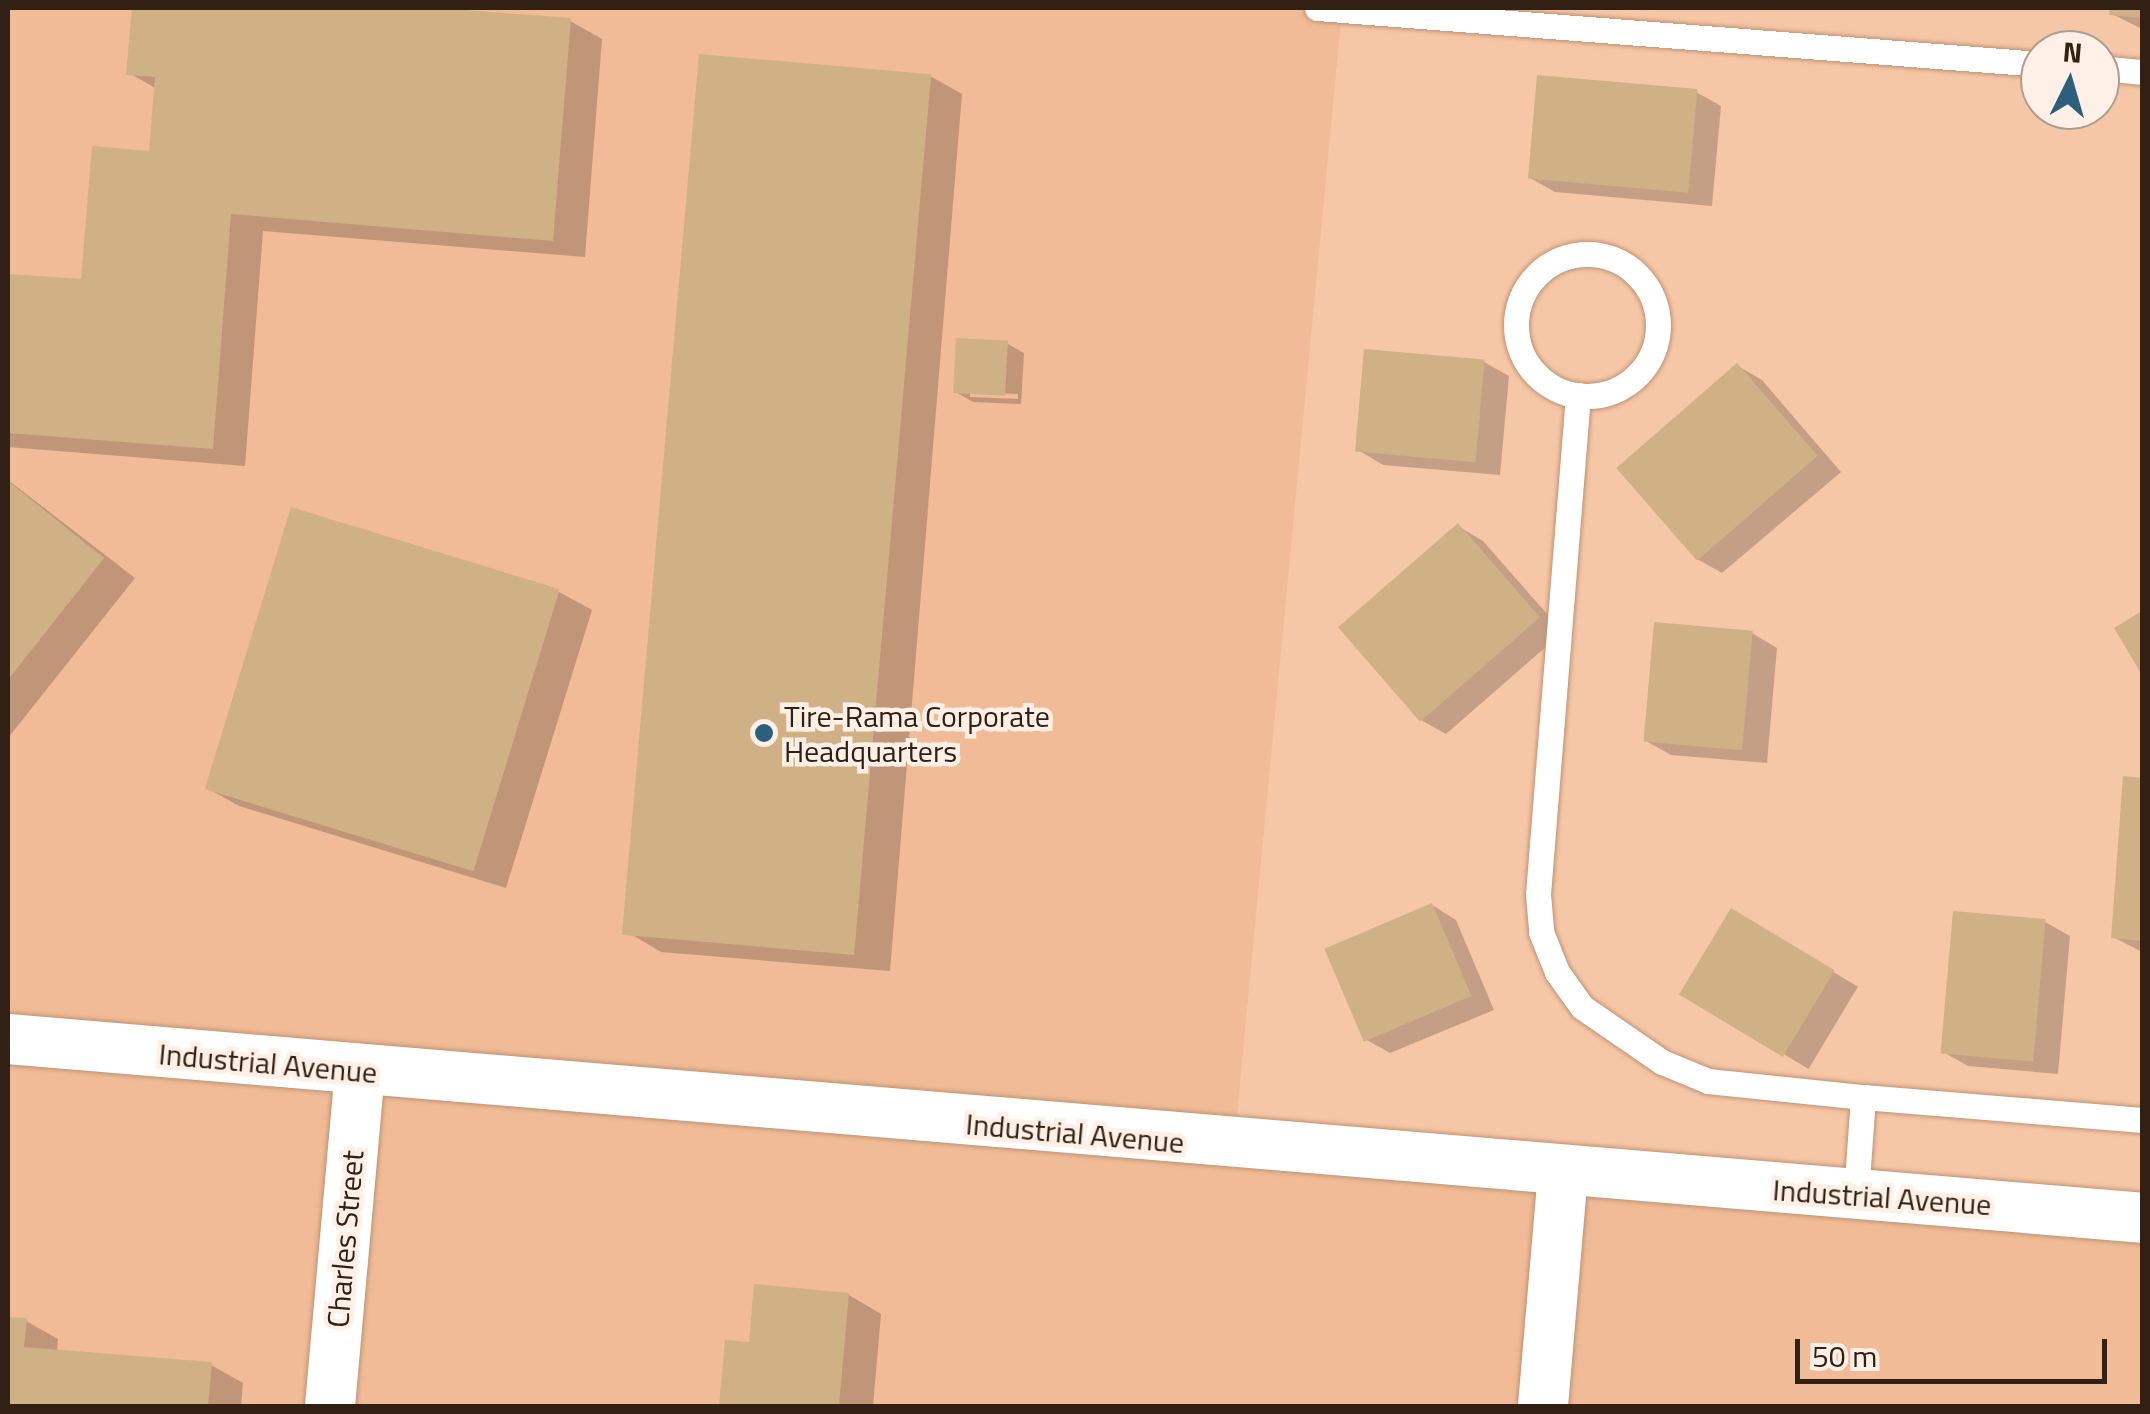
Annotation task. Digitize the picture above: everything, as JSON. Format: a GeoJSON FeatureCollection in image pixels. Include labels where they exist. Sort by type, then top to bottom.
{"type":"FeatureCollection","features":[{"type":"Feature","properties":{"kind":"street","name":"Industrial Avenue"},"geometry":{"type":"LineString","coordinates":[[8,1040],[1563,1174],[2142,1218]]}},
{"type":"Feature","properties":{"kind":"street","name":"Charles Street"},"geometry":{"type":"LineString","coordinates":[[330,1406],[360,1071]]}},
{"type":"Feature","properties":{"kind":"street"},"geometry":{"type":"LineString","coordinates":[[1543,1406],[1563,1174]]}},
{"type":"Feature","properties":{"kind":"lane"},"geometry":{"type":"LineString","coordinates":[[1318,8],[2020,62]]}},
{"type":"Feature","properties":{"kind":"lane"},"geometry":{"type":"LineString","coordinates":[[1586,254],[1632,269],[1648,288],[1658,334],[1636,377],[1618,390],[1578,395],[1552,387],[1534,372],[1516,332],[1522,298],[1541,270],[1586,254]]}},
{"type":"Feature","properties":{"kind":"lane"},"geometry":{"type":"LineString","coordinates":[[1578,395],[1538,894],[1540,932],[1556,972],[1582,1007],[1662,1062],[1708,1081],[2142,1120]]}},
{"type":"Feature","properties":{"kind":"lane"},"geometry":{"type":"LineString","coordinates":[[1856,1194],[1863,1097]]}},
{"type":"Feature","properties":{"kind":"shaded area"},"geometry":{"type":"Polygon","coordinates":[[[8,8],[1342,10],[1234,1146],[2142,1221],[2142,1406],[8,1406],[8,8]]]}},
{"type":"Feature","properties":{"kind":"building"},"geometry":{"type":"Polygon","coordinates":[[[132,8],[436,8],[571,18],[553,241],[231,214],[213,449],[8,433],[8,274],[81,279],[92,146],[149,151],[155,77],[126,75],[132,8]]]}},
{"type":"Feature","properties":{"kind":"building"},"geometry":{"type":"Polygon","coordinates":[[[2110,8],[2142,8],[2142,18],[2109,15],[2110,8]]]}},
{"type":"Feature","properties":{"kind":"building"},"geometry":{"type":"Polygon","coordinates":[[[699,54],[931,74],[854,955],[622,935],[699,54]]]}},
{"type":"Feature","properties":{"kind":"building"},"geometry":{"type":"Polygon","coordinates":[[[1537,75],[1697,89],[1688,193],[1528,179],[1537,75]]]}},
{"type":"Feature","properties":{"kind":"building"},"geometry":{"type":"Polygon","coordinates":[[[956,338],[1008,341],[1005,396],[953,393],[956,338]]]}},
{"type":"Feature","properties":{"kind":"building"},"geometry":{"type":"Polygon","coordinates":[[[1364,349],[1485,360],[1476,462],[1355,452],[1364,349]]]}},
{"type":"Feature","properties":{"kind":"building"},"geometry":{"type":"Polygon","coordinates":[[[1737,363],[1818,456],[1697,561],[1616,468],[1737,363]]]}},
{"type":"Feature","properties":{"kind":"building"},"geometry":{"type":"Polygon","coordinates":[[[8,481],[104,558],[8,680],[8,481]]]}},
{"type":"Feature","properties":{"kind":"building"},"geometry":{"type":"Polygon","coordinates":[[[291,507],[560,589],[473,871],[205,789],[291,507]]]}},
{"type":"Feature","properties":{"kind":"building"},"geometry":{"type":"Polygon","coordinates":[[[1458,523],[1540,617],[1420,722],[1338,627],[1458,523]]]}},
{"type":"Feature","properties":{"kind":"building"},"geometry":{"type":"Polygon","coordinates":[[[2142,611],[2142,675],[2114,628],[2142,611]]]}},
{"type":"Feature","properties":{"kind":"building"},"geometry":{"type":"Polygon","coordinates":[[[1654,622],[1753,631],[1742,750],[1644,742],[1654,622]]]}},
{"type":"Feature","properties":{"kind":"building"},"geometry":{"type":"Polygon","coordinates":[[[2123,776],[2142,778],[2142,941],[2111,938],[2123,776]]]}},
{"type":"Feature","properties":{"kind":"building"},"geometry":{"type":"Polygon","coordinates":[[[1432,903],[1471,996],[1364,1042],[1324,949],[1432,903]]]}},
{"type":"Feature","properties":{"kind":"building"},"geometry":{"type":"Polygon","coordinates":[[[1731,908],[1835,970],[1783,1057],[1679,995],[1731,908]]]}},
{"type":"Feature","properties":{"kind":"building"},"geometry":{"type":"Polygon","coordinates":[[[1953,911],[2046,919],[2033,1062],[1941,1053],[1953,911]]]}},
{"type":"Feature","properties":{"kind":"building"},"geometry":{"type":"Polygon","coordinates":[[[754,1284],[849,1293],[839,1406],[719,1406],[725,1340],[749,1342],[754,1284]]]}},
{"type":"Feature","properties":{"kind":"building"},"geometry":{"type":"Polygon","coordinates":[[[8,1317],[27,1318],[24,1347],[212,1362],[208,1406],[8,1406],[8,1317]]]}},
{"type":"Feature","properties":{"kind":"place","name":"Tire-Rama Corporate Headquarters"},"geometry":{"type":"Point","coordinates":[764,733]}}]}
